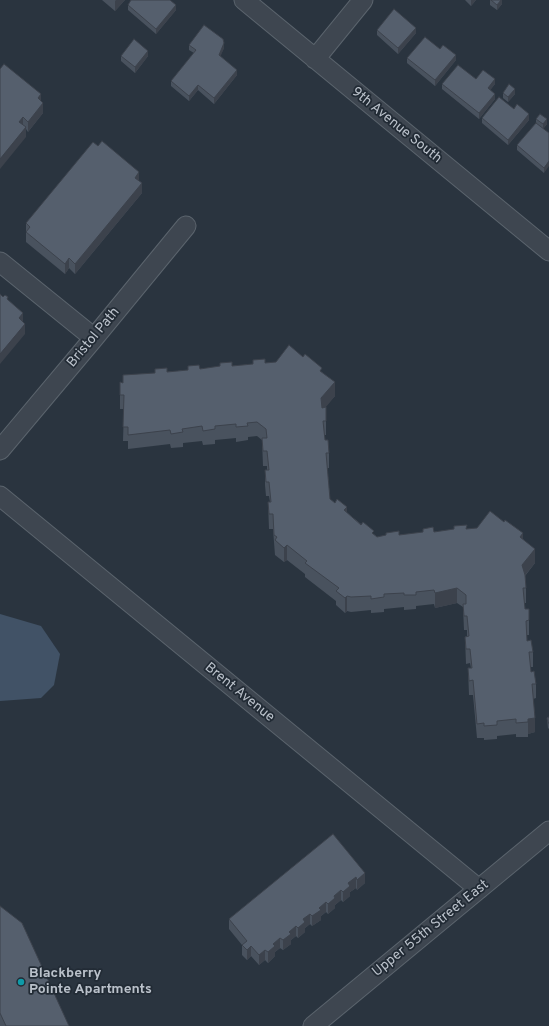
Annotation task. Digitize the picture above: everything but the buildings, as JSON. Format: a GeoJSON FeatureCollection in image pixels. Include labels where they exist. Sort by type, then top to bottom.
{"type":"FeatureCollection","features":[{"type":"Feature","properties":{"kind":"street","name":"9th Avenue South"},"geometry":{"type":"LineString","coordinates":[[244,0],[549,251]]}},
{"type":"Feature","properties":{"kind":"street"},"geometry":{"type":"LineString","coordinates":[[315,59],[363,0]]}},
{"type":"Feature","properties":{"kind":"street","name":"Bristol Path"},"geometry":{"type":"LineString","coordinates":[[0,450],[186,226]]}},
{"type":"Feature","properties":{"kind":"street"},"geometry":{"type":"LineString","coordinates":[[0,262],[94,338]]}},
{"type":"Feature","properties":{"kind":"street","name":"Brent Avenue"},"geometry":{"type":"LineString","coordinates":[[0,496],[479,889]]}},
{"type":"Feature","properties":{"kind":"street","name":"Upper 55th Street East"},"geometry":{"type":"LineString","coordinates":[[313,1026],[549,831]]}},
{"type":"Feature","properties":{"kind":"water"},"geometry":{"type":"Polygon","coordinates":[[[0,614],[41,626],[60,654],[54,685],[41,698],[0,701],[0,614]]]}},
{"type":"Feature","properties":{"kind":"place","name":"Blackberry Pointe Apartments"},"geometry":{"type":"Point","coordinates":[21,982]}}]}
